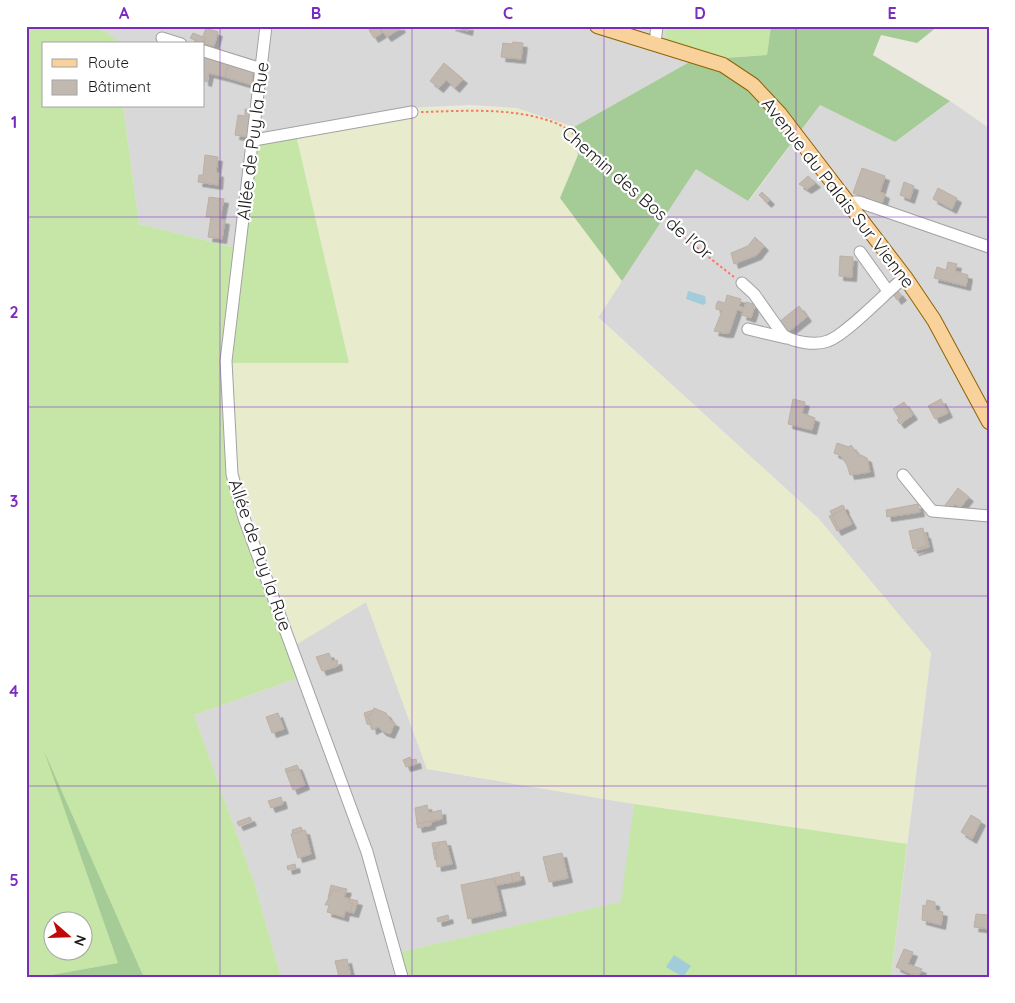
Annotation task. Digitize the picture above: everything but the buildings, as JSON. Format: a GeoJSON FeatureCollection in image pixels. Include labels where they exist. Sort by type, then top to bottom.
{"type":"FeatureCollection","features":[{"type":"Feature","properties":{"kind":"main road","name":"Avenue du Palais Sur Vienne"},"geometry":{"type":"LineString","coordinates":[[597,26],[723,66],[753,85],[780,114],[905,277],[934,320],[989,422]]}},
{"type":"Feature","properties":{"kind":"street","name":"Allée de Puy la Rue"},"geometry":{"type":"LineString","coordinates":[[266,26],[254,140],[226,361],[232,474],[244,518],[367,852],[402,977]]}},
{"type":"Feature","properties":{"kind":"street"},"geometry":{"type":"LineString","coordinates":[[655,43],[658,26]]}},
{"type":"Feature","properties":{"kind":"street"},"geometry":{"type":"LineString","coordinates":[[162,38],[175,42]]}},
{"type":"Feature","properties":{"kind":"street"},"geometry":{"type":"LineString","coordinates":[[205,51],[262,69]]}},
{"type":"Feature","properties":{"kind":"street"},"geometry":{"type":"LineString","coordinates":[[254,140],[412,112]]}},
{"type":"Feature","properties":{"kind":"street"},"geometry":{"type":"LineString","coordinates":[[849,204],[859,202],[989,247]]}},
{"type":"Feature","properties":{"kind":"street"},"geometry":{"type":"LineString","coordinates":[[860,252],[888,291]]}},
{"type":"Feature","properties":{"kind":"street"},"geometry":{"type":"LineString","coordinates":[[748,329],[788,339],[817,343],[835,338],[905,277]]}},
{"type":"Feature","properties":{"kind":"street"},"geometry":{"type":"LineString","coordinates":[[742,283],[754,294],[776,327],[788,339]]}},
{"type":"Feature","properties":{"kind":"street"},"geometry":{"type":"LineString","coordinates":[[904,476],[932,511],[989,516]]}},
{"type":"Feature","properties":{"kind":"path","name":"Chemin des Bos de l'Or"},"geometry":{"type":"LineString","coordinates":[[412,112],[475,110],[519,113],[553,122],[569,130],[623,185],[663,221],[742,283]]}},
{"type":"Feature","properties":{"kind":"shaded area"},"geometry":{"type":"Polygon","coordinates":[[[95,26],[259,26],[249,142],[236,248],[139,224],[123,108],[205,108],[205,42],[118,41],[95,26]]]}},
{"type":"Feature","properties":{"kind":"shaded area"},"geometry":{"type":"Polygon","coordinates":[[[269,26],[577,26],[693,60],[574,127],[516,108],[470,105],[405,108],[258,143],[269,26]]]}},
{"type":"Feature","properties":{"kind":"shaded area"},"geometry":{"type":"Polygon","coordinates":[[[616,26],[666,26],[665,41],[616,26]]]}},
{"type":"Feature","properties":{"kind":"shaded area"},"geometry":{"type":"Polygon","coordinates":[[[950,101],[989,128],[989,977],[891,977],[931,653],[818,518],[598,317],[696,168],[749,201],[820,105],[895,142],[950,101]]]}},
{"type":"Feature","properties":{"kind":"shaded area"},"geometry":{"type":"Polygon","coordinates":[[[366,602],[427,769],[634,804],[622,902],[400,952],[365,833],[297,644],[366,602]]]}},
{"type":"Feature","properties":{"kind":"shaded area"},"geometry":{"type":"Polygon","coordinates":[[[298,678],[360,848],[395,977],[281,977],[255,885],[194,715],[298,678]]]}},
{"type":"Feature","properties":{"kind":"green space"},"geometry":{"type":"Polygon","coordinates":[[[26,26],[95,26],[119,41],[42,42],[42,108],[123,108],[139,224],[236,248],[221,362],[227,477],[298,678],[194,715],[255,885],[281,977],[144,977],[47,759],[118,963],[40,977],[26,977],[26,26]]]}},
{"type":"Feature","properties":{"kind":"green space"},"geometry":{"type":"Polygon","coordinates":[[[666,26],[771,26],[767,55],[718,58],[665,41],[666,26]]]}},
{"type":"Feature","properties":{"kind":"green space"},"geometry":{"type":"Polygon","coordinates":[[[771,26],[938,26],[917,43],[881,35],[873,55],[950,101],[895,142],[820,105],[748,201],[696,169],[622,281],[560,198],[578,155],[574,127],[693,60],[767,55],[771,26]]]}},
{"type":"Feature","properties":{"kind":"green space"},"geometry":{"type":"Polygon","coordinates":[[[405,108],[516,108],[574,127],[578,155],[561,198],[622,281],[598,318],[818,518],[931,653],[907,844],[634,804],[427,769],[366,602],[297,644],[239,474],[232,363],[349,363],[296,135],[405,108]]]}},
{"type":"Feature","properties":{"kind":"green space"},"geometry":{"type":"Polygon","coordinates":[[[296,135],[349,363],[232,363],[256,147],[258,143],[296,135]]]}},
{"type":"Feature","properties":{"kind":"green space"},"geometry":{"type":"Polygon","coordinates":[[[44,751],[144,977],[40,977],[118,963],[44,751]]]}},
{"type":"Feature","properties":{"kind":"green space"},"geometry":{"type":"Polygon","coordinates":[[[634,804],[907,844],[891,977],[407,977],[400,952],[621,902],[634,804]]]}},
{"type":"Feature","properties":{"kind":"water"},"geometry":{"type":"Polygon","coordinates":[[[688,291],[705,296],[706,303],[703,305],[686,299],[688,291]]]}},
{"type":"Feature","properties":{"kind":"water"},"geometry":{"type":"Polygon","coordinates":[[[674,955],[691,966],[683,977],[666,967],[674,955]]]}}]}
